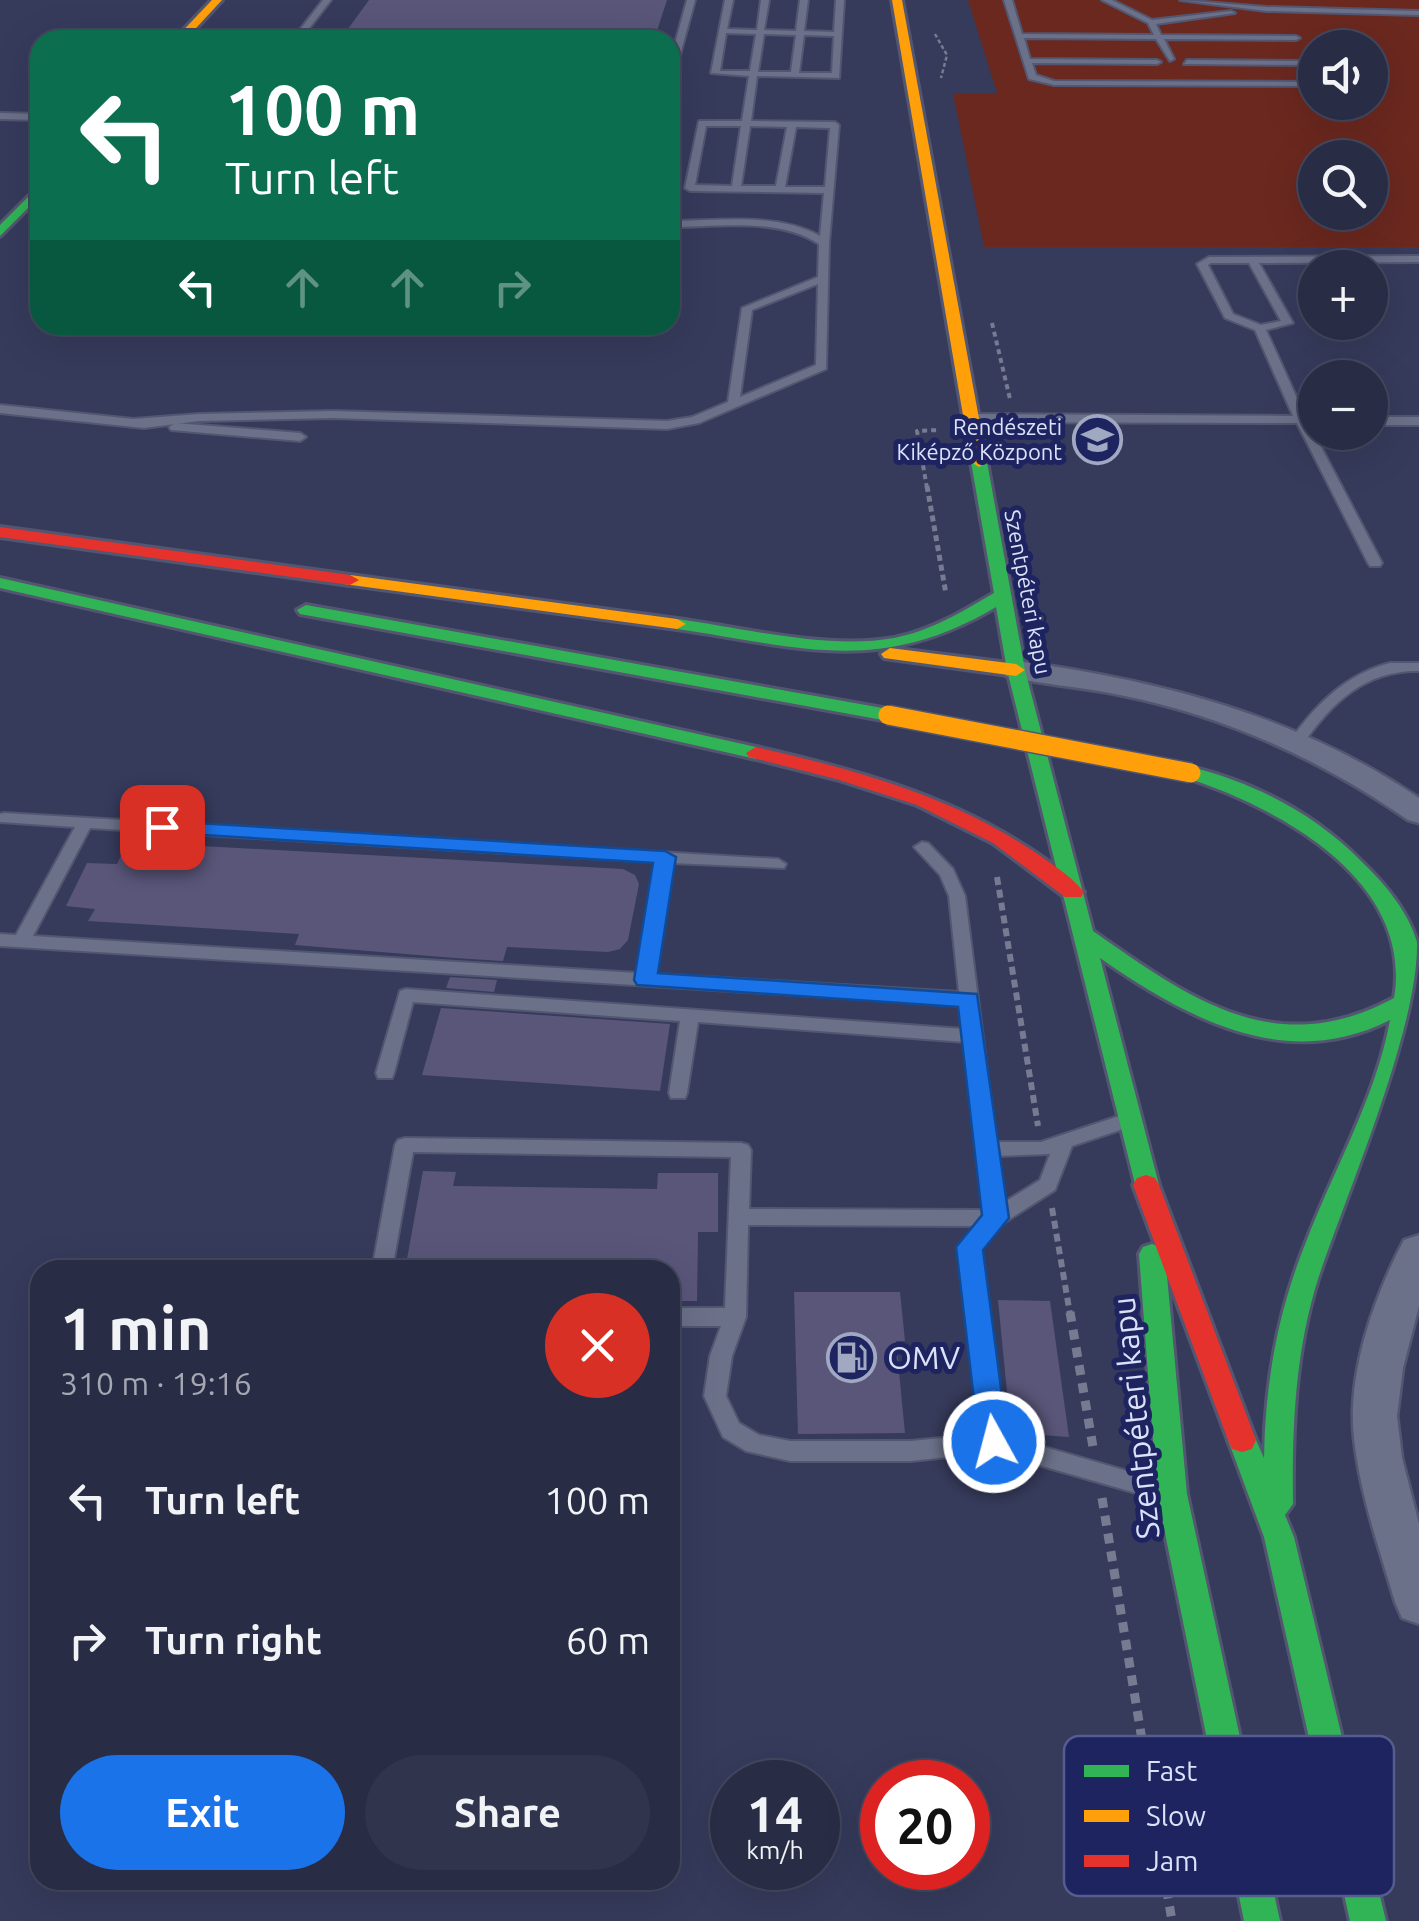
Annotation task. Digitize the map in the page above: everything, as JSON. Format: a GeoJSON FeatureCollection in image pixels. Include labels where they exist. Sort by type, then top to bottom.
{"type":"FeatureCollection","features":[{"type":"Feature","properties":{"kind":"main road"},"geometry":{"type":"LineString","coordinates":[[189,30],[217,0]]}},
{"type":"Feature","properties":{"kind":"main road","name":"Szentpéteri kapu"},"geometry":{"type":"LineString","coordinates":[[897,0],[1016,670],[1146,1186],[1279,1537]]}},
{"type":"Feature","properties":{"kind":"main road"},"geometry":{"type":"LineString","coordinates":[[0,232],[30,200]]}},
{"type":"Feature","properties":{"kind":"main road"},"geometry":{"type":"LineString","coordinates":[[0,532],[1016,670]]}},
{"type":"Feature","properties":{"kind":"main road"},"geometry":{"type":"LineString","coordinates":[[0,583],[861,776],[932,800],[970,819],[1038,858],[1073,892]]}},
{"type":"Feature","properties":{"kind":"main road"},"geometry":{"type":"LineString","coordinates":[[851,648],[900,647],[940,635],[1003,595]]}},
{"type":"Feature","properties":{"kind":"main road"},"geometry":{"type":"LineString","coordinates":[[281,606],[1191,773],[1260,797],[1318,832],[1350,859],[1396,920],[1407,949],[1408,1000],[1397,1064],[1331,1206],[1297,1302],[1276,1443],[1279,1537],[1325,1736]]}},
{"type":"Feature","properties":{"kind":"main road"},"geometry":{"type":"LineString","coordinates":[[1083,935],[1184,1002],[1214,1019],[1254,1033],[1304,1038],[1353,1030],[1408,1000]]}},
{"type":"Feature","properties":{"kind":"main road","name":"Szentpéteri kapu"},"geometry":{"type":"LineString","coordinates":[[1146,1186],[1172,1494],[1222,1736]]}},
{"type":"Feature","properties":{"kind":"main road","name":"Szentpéteri kapu"},"geometry":{"type":"LineString","coordinates":[[1257,1896],[1262,1921]]}},
{"type":"Feature","properties":{"kind":"main road"},"geometry":{"type":"LineString","coordinates":[[1362,1896],[1368,1921]]}},
{"type":"Feature","properties":{"kind":"street"},"geometry":{"type":"LineString","coordinates":[[1016,670],[1120,684],[1298,740],[1394,794],[1419,813]]}},
{"type":"Feature","properties":{"kind":"street"},"geometry":{"type":"LineString","coordinates":[[1419,1251],[1377,1380],[1376,1435],[1393,1516],[1419,1602]]}},
{"type":"Feature","properties":{"kind":"lane"},"geometry":{"type":"LineString","coordinates":[[304,30],[328,0]]}},
{"type":"Feature","properties":{"kind":"lane"},"geometry":{"type":"LineString","coordinates":[[680,40],[691,0]]}},
{"type":"Feature","properties":{"kind":"lane"},"geometry":{"type":"LineString","coordinates":[[729,0],[715,74],[836,76],[840,0]]}},
{"type":"Feature","properties":{"kind":"lane"},"geometry":{"type":"LineString","coordinates":[[736,188],[766,0]]}},
{"type":"Feature","properties":{"kind":"lane"},"geometry":{"type":"LineString","coordinates":[[795,75],[804,0]]}},
{"type":"Feature","properties":{"kind":"lane"},"geometry":{"type":"LineString","coordinates":[[1008,0],[1032,78],[1054,83],[1298,84]]}},
{"type":"Feature","properties":{"kind":"lane"},"geometry":{"type":"LineString","coordinates":[[1106,0],[1151,22],[1266,9]]}},
{"type":"Feature","properties":{"kind":"lane"},"geometry":{"type":"LineString","coordinates":[[1184,0],[1266,9],[1419,13]]}},
{"type":"Feature","properties":{"kind":"lane"},"geometry":{"type":"LineString","coordinates":[[1256,0],[1276,18]]}},
{"type":"Feature","properties":{"kind":"lane"},"geometry":{"type":"LineString","coordinates":[[1151,22],[1183,84]]}},
{"type":"Feature","properties":{"kind":"lane"},"geometry":{"type":"LineString","coordinates":[[1286,28],[1296,38]]}},
{"type":"Feature","properties":{"kind":"lane"},"geometry":{"type":"LineString","coordinates":[[723,31],[838,34]]}},
{"type":"Feature","properties":{"kind":"lane"},"geometry":{"type":"LineString","coordinates":[[1020,36],[1296,38]]}},
{"type":"Feature","properties":{"kind":"lane"},"geometry":{"type":"LineString","coordinates":[[1028,61],[1158,62],[1186,66],[1187,62],[1298,59]]}},
{"type":"Feature","properties":{"kind":"lane"},"geometry":{"type":"LineString","coordinates":[[0,116],[30,117]]}},
{"type":"Feature","properties":{"kind":"lane"},"geometry":{"type":"LineString","coordinates":[[132,423],[223,414],[303,413],[667,425],[694,420],[822,367],[824,243],[835,125],[702,123],[690,188],[828,190]]}},
{"type":"Feature","properties":{"kind":"lane"},"geometry":{"type":"LineString","coordinates":[[780,189],[792,124]]}},
{"type":"Feature","properties":{"kind":"lane"},"geometry":{"type":"LineString","coordinates":[[680,224],[787,228],[820,238],[824,243]]}},
{"type":"Feature","properties":{"kind":"lane"},"geometry":{"type":"LineString","coordinates":[[1252,260],[1288,323],[1260,328],[1229,316],[1202,264],[1209,260],[1419,259]]}},
{"type":"Feature","properties":{"kind":"lane"},"geometry":{"type":"LineString","coordinates":[[733,405],[747,308],[824,278]]}},
{"type":"Feature","properties":{"kind":"lane"},"geometry":{"type":"LineString","coordinates":[[1260,328],[1298,401]]}},
{"type":"Feature","properties":{"kind":"lane"},"geometry":{"type":"LineString","coordinates":[[0,410],[300,437]]}},
{"type":"Feature","properties":{"kind":"lane"},"geometry":{"type":"LineString","coordinates":[[970,418],[1298,420]]}},
{"type":"Feature","properties":{"kind":"lane"},"geometry":{"type":"LineString","coordinates":[[1388,421],[1419,421]]}},
{"type":"Feature","properties":{"kind":"lane"},"geometry":{"type":"LineString","coordinates":[[1322,450],[1375,563]]}},
{"type":"Feature","properties":{"kind":"lane"},"geometry":{"type":"LineString","coordinates":[[1298,740],[1317,711],[1352,687],[1387,668],[1419,667]]}},
{"type":"Feature","properties":{"kind":"lane"},"geometry":{"type":"LineString","coordinates":[[4,818],[778,864]]}},
{"type":"Feature","properties":{"kind":"lane"},"geometry":{"type":"LineString","coordinates":[[22,942],[84,823]]}},
{"type":"Feature","properties":{"kind":"lane"},"geometry":{"type":"LineString","coordinates":[[922,846],[948,873],[957,896],[996,1218]]}},
{"type":"Feature","properties":{"kind":"lane"},"geometry":{"type":"LineString","coordinates":[[646,980],[665,857]]}},
{"type":"Feature","properties":{"kind":"lane"},"geometry":{"type":"LineString","coordinates":[[0,940],[969,999]]}},
{"type":"Feature","properties":{"kind":"lane"},"geometry":{"type":"LineString","coordinates":[[384,1074],[406,995],[972,1036]]}},
{"type":"Feature","properties":{"kind":"lane"},"geometry":{"type":"LineString","coordinates":[[678,1094],[690,1015]]}},
{"type":"Feature","properties":{"kind":"lane"},"geometry":{"type":"LineString","coordinates":[[985,1149],[1042,1149],[1128,1120]]}},
{"type":"Feature","properties":{"kind":"lane"},"geometry":{"type":"LineString","coordinates":[[994,1442],[970,1247],[996,1218],[1048,1184],[1064,1142]]}},
{"type":"Feature","properties":{"kind":"lane"},"geometry":{"type":"LineString","coordinates":[[384,1260],[405,1145],[741,1150],[735,1318],[721,1356],[715,1396],[731,1430],[754,1444],[790,1451],[910,1451],[994,1442],[1172,1494]]}},
{"type":"Feature","properties":{"kind":"lane"},"geometry":{"type":"LineString","coordinates":[[738,1217],[996,1218]]}},
{"type":"Feature","properties":{"kind":"lane"},"geometry":{"type":"LineString","coordinates":[[680,1317],[735,1318]]}},
{"type":"Feature","properties":{"kind":"shaded area"},"geometry":{"type":"Polygon","coordinates":[[[968,0],[1419,0],[1419,247],[984,247],[953,93],[997,93],[968,0]]]}},
{"type":"Feature","properties":{"kind":"building"},"geometry":{"type":"Polygon","coordinates":[[[369,0],[667,0],[657,30],[347,30],[369,0]]]}},
{"type":"Feature","properties":{"kind":"building"},"geometry":{"type":"Polygon","coordinates":[[[128,842],[623,869],[635,875],[639,884],[628,940],[620,949],[608,952],[507,947],[503,961],[295,945],[299,934],[88,921],[95,909],[66,906],[87,863],[117,864],[128,842]]]}},
{"type":"Feature","properties":{"kind":"building"},"geometry":{"type":"Polygon","coordinates":[[[450,977],[497,980],[494,992],[446,988],[450,977]]]}},
{"type":"Feature","properties":{"kind":"building"},"geometry":{"type":"Polygon","coordinates":[[[441,1008],[670,1024],[660,1091],[422,1075],[441,1008]]]}},
{"type":"Feature","properties":{"kind":"building"},"geometry":{"type":"Polygon","coordinates":[[[423,1171],[456,1172],[453,1186],[657,1189],[658,1173],[718,1173],[718,1232],[698,1232],[697,1301],[680,1301],[680,1260],[407,1260],[423,1171]]]}},
{"type":"Feature","properties":{"kind":"building","name":"OMV"},"geometry":{"type":"Polygon","coordinates":[[[794,1292],[900,1292],[905,1341],[896,1341],[905,1433],[798,1434],[794,1292]]]}},
{"type":"Feature","properties":{"kind":"building"},"geometry":{"type":"Polygon","coordinates":[[[998,1300],[1050,1301],[1069,1437],[1011,1433],[998,1300]]]}},
{"type":"Feature","properties":{"kind":"traffic: fast"},"geometry":{"type":"LineString","coordinates":[[0,232],[30,200]]}},
{"type":"Feature","properties":{"kind":"traffic: fast"},"geometry":{"type":"LineString","coordinates":[[979,462],[1016,670],[1146,1185]]}},
{"type":"Feature","properties":{"kind":"traffic: fast"},"geometry":{"type":"LineString","coordinates":[[0,583],[756,753]]}},
{"type":"Feature","properties":{"kind":"traffic: fast"},"geometry":{"type":"LineString","coordinates":[[677,624],[851,648],[874,646],[931,633],[1003,595]]}},
{"type":"Feature","properties":{"kind":"traffic: fast"},"geometry":{"type":"LineString","coordinates":[[306,610],[888,715]]}},
{"type":"Feature","properties":{"kind":"traffic: fast"},"geometry":{"type":"LineString","coordinates":[[1191,773],[1260,799],[1323,837],[1381,897],[1395,916],[1407,948],[1407,986],[1388,1070],[1318,1242],[1297,1306],[1282,1390],[1278,1504]]}},
{"type":"Feature","properties":{"kind":"traffic: fast"},"geometry":{"type":"LineString","coordinates":[[1083,935],[1179,998],[1247,1028],[1283,1034],[1320,1033],[1365,1022],[1408,1000]]}},
{"type":"Feature","properties":{"kind":"traffic: fast"},"geometry":{"type":"LineString","coordinates":[[1152,1254],[1172,1494],[1223,1736]]}},
{"type":"Feature","properties":{"kind":"traffic: fast"},"geometry":{"type":"LineString","coordinates":[[1242,1440],[1279,1537],[1325,1736]]}},
{"type":"Feature","properties":{"kind":"traffic: fast"},"geometry":{"type":"LineString","coordinates":[[1257,1896],[1262,1921]]}},
{"type":"Feature","properties":{"kind":"traffic: fast"},"geometry":{"type":"LineString","coordinates":[[1362,1896],[1368,1921]]}},
{"type":"Feature","properties":{"kind":"traffic: slow"},"geometry":{"type":"LineString","coordinates":[[188,30],[217,0]]}},
{"type":"Feature","properties":{"kind":"traffic: slow"},"geometry":{"type":"LineString","coordinates":[[897,0],[979,462]]}},
{"type":"Feature","properties":{"kind":"traffic: slow"},"geometry":{"type":"LineString","coordinates":[[350,580],[677,624]]}},
{"type":"Feature","properties":{"kind":"traffic: slow"},"geometry":{"type":"LineString","coordinates":[[890,654],[1016,670]]}},
{"type":"Feature","properties":{"kind":"traffic: slow"},"geometry":{"type":"LineString","coordinates":[[888,715],[1191,773]]}},
{"type":"Feature","properties":{"kind":"traffic: jam"},"geometry":{"type":"LineString","coordinates":[[0,532],[350,580]]}},
{"type":"Feature","properties":{"kind":"traffic: jam"},"geometry":{"type":"LineString","coordinates":[[756,753],[843,774],[963,818],[1037,863],[1073,892]]}},
{"type":"Feature","properties":{"kind":"traffic: jam"},"geometry":{"type":"LineString","coordinates":[[1146,1185],[1242,1440]]}},
{"type":"Feature","properties":{"kind":"place","name":"Rendészeti Kiképző Központ"},"geometry":{"type":"Point","coordinates":[1097,440]}},
{"type":"Feature","properties":{"kind":"place","name":"OMV"},"geometry":{"type":"Point","coordinates":[852,1358]}},
{"type":"Feature","properties":{"kind":"route"},"geometry":{"type":"LineString","coordinates":[[162,827],[665,857],[646,980],[969,999],[996,1218],[970,1247],[994,1442]]}}]}
